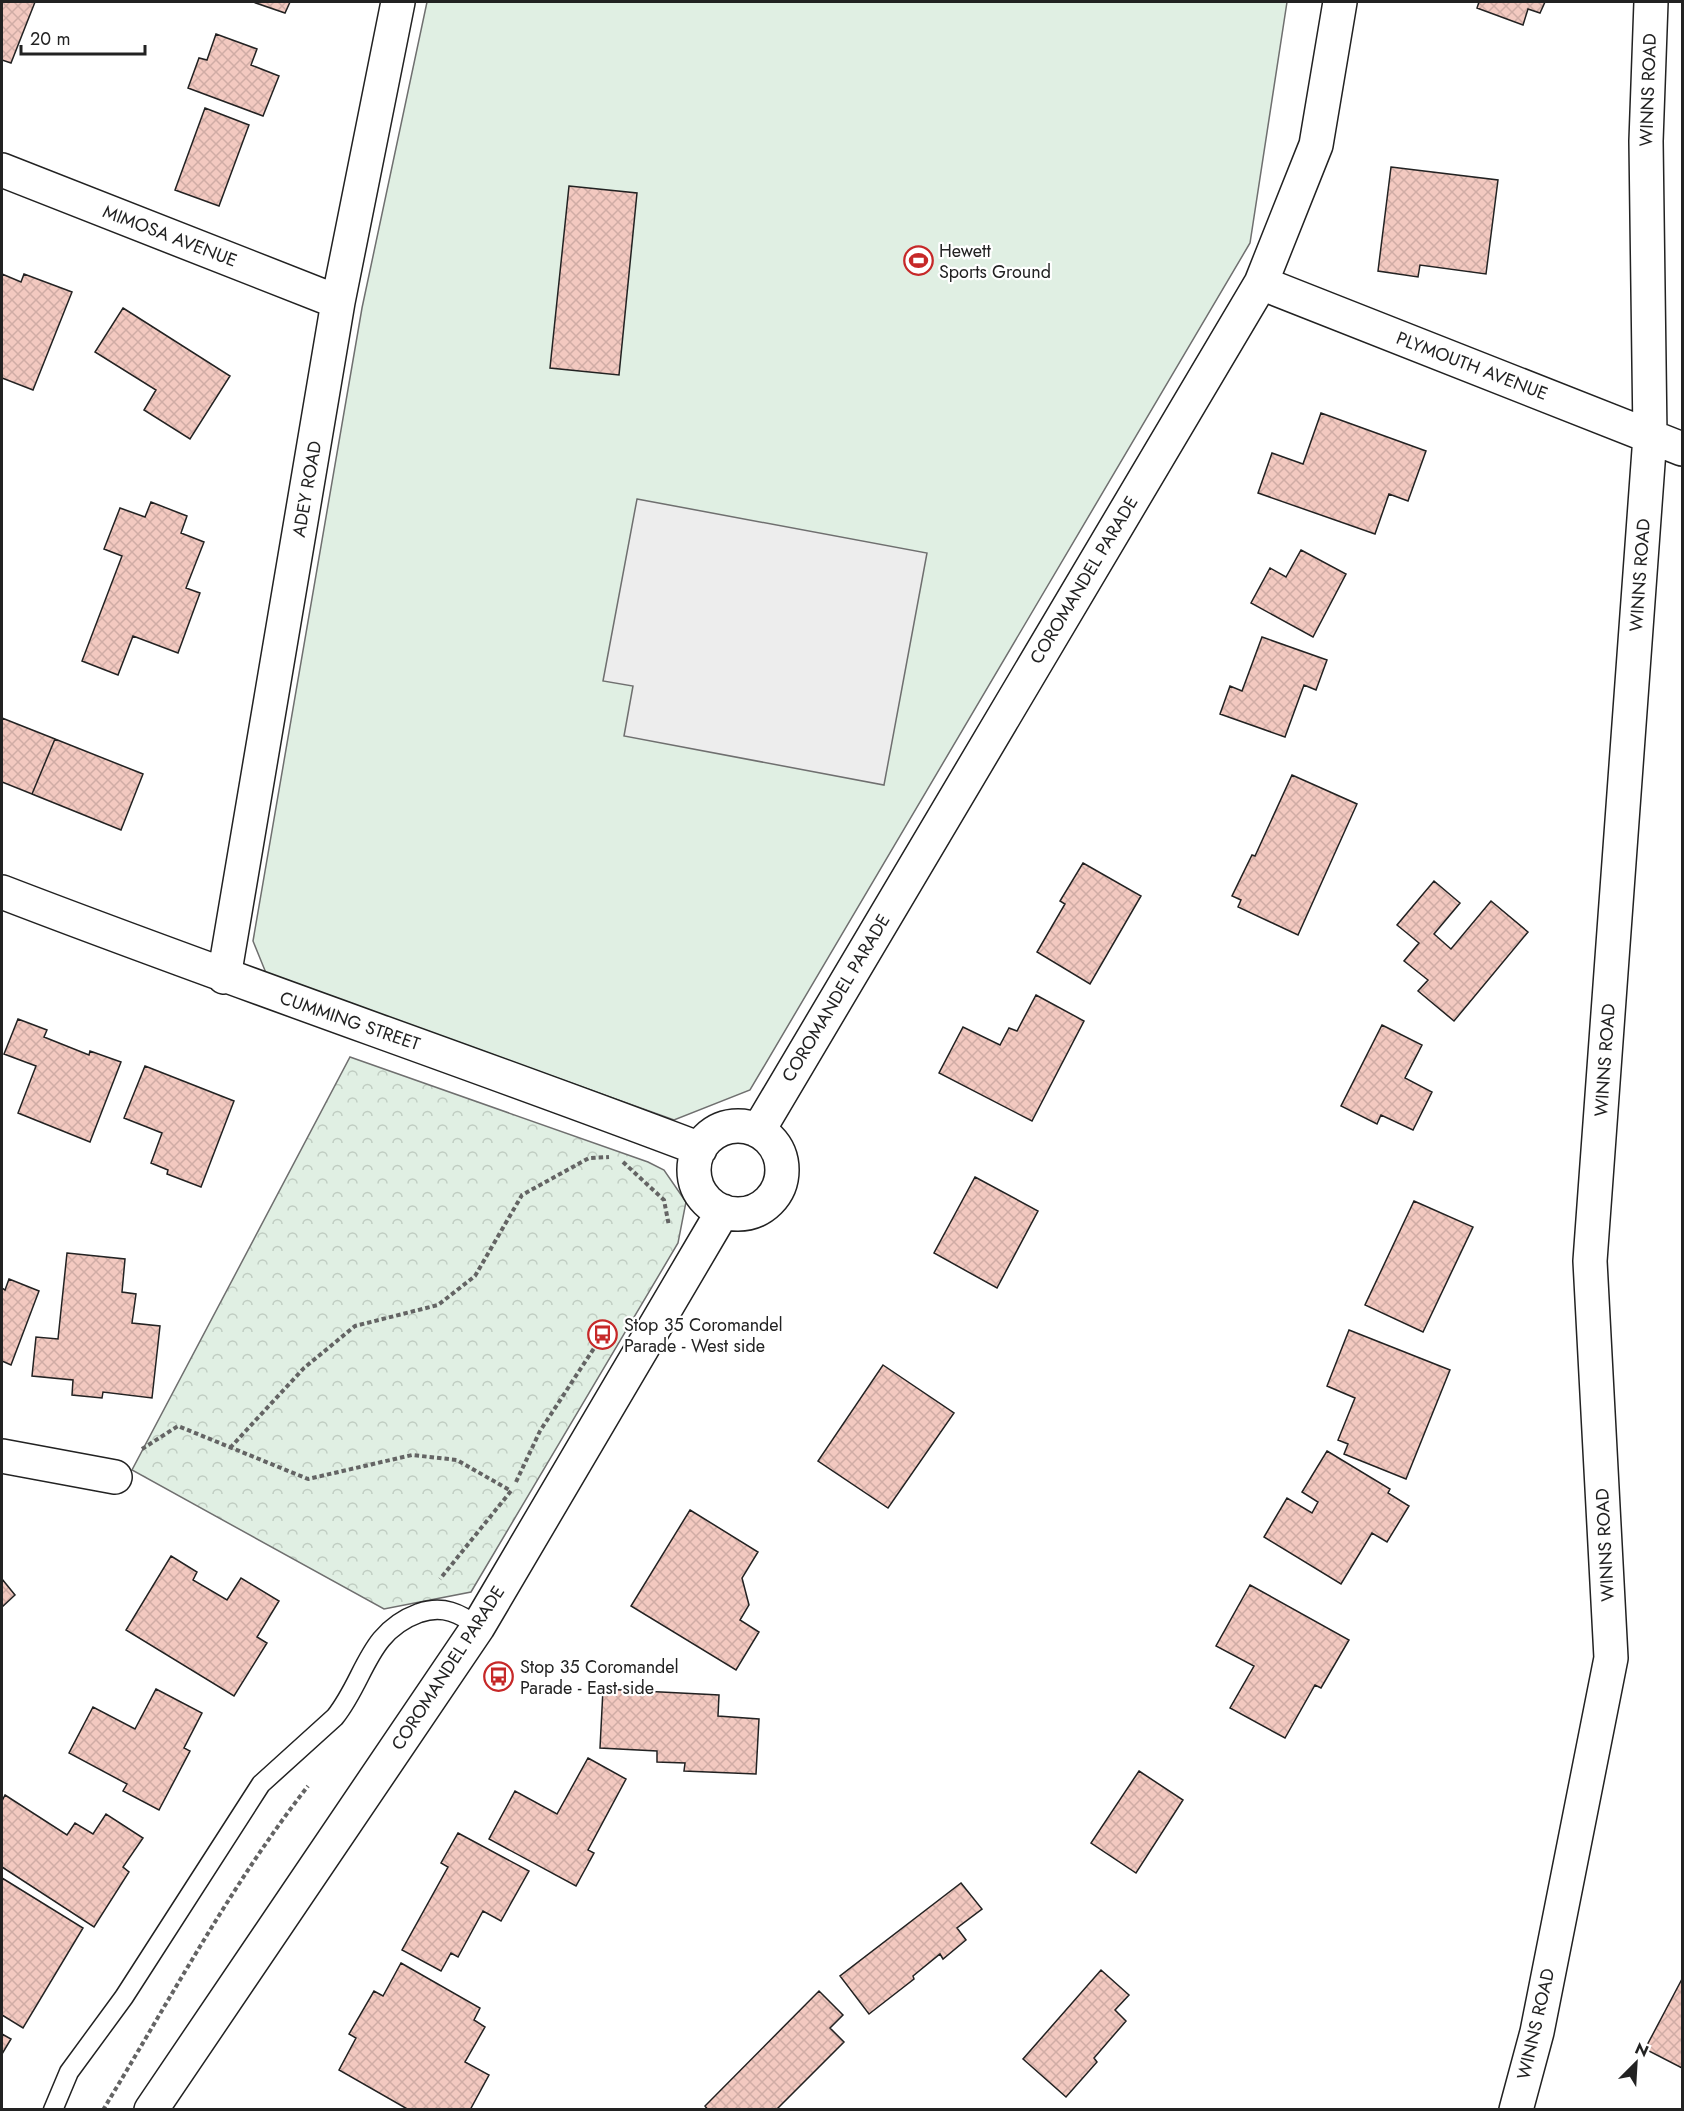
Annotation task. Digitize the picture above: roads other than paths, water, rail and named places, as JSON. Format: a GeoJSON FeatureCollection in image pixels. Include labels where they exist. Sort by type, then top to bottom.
{"type":"FeatureCollection","features":[{"type":"Feature","properties":{"kind":"street","name":"ADEY ROAD"},"geometry":{"type":"LineString","coordinates":[[224,977],[338,302],[398,2]]}},
{"type":"Feature","properties":{"kind":"street","name":"COROMANDEL PARADE"},"geometry":{"type":"LineString","coordinates":[[758,1131],[1261,283],[1316,145],[1340,2]]}},
{"type":"Feature","properties":{"kind":"street","name":"WINNS ROAD"},"geometry":{"type":"LineString","coordinates":[[1516,2109],[1537,2032],[1611,1658],[1590,1261],[1650,436],[1646,141],[1651,2]]}},
{"type":"Feature","properties":{"kind":"street","name":"MIMOSA AVENUE"},"geometry":{"type":"LineString","coordinates":[[2,170],[338,302]]}},
{"type":"Feature","properties":{"kind":"street","name":"PLYMOUTH AVENUE"},"geometry":{"type":"LineString","coordinates":[[1261,283],[1683,449]]}},
{"type":"Feature","properties":{"kind":"street","name":"CUMMING STREET"},"geometry":{"type":"LineString","coordinates":[[2,892],[224,977],[482,1067],[700,1149]]}},
{"type":"Feature","properties":{"kind":"street"},"geometry":{"type":"LineString","coordinates":[[731,1126],[745,1126],[758,1131],[770,1140],[778,1152],[782,1166],[778,1188],[765,1206],[752,1212],[737,1215],[723,1211],[709,1204],[700,1192],[695,1178],[695,1163],[700,1149],[708,1138],[731,1126]]}},
{"type":"Feature","properties":{"kind":"street","name":"COROMANDEL PARADE"},"geometry":{"type":"LineString","coordinates":[[151,2109],[478,1627],[723,1211]]}},
{"type":"Feature","properties":{"kind":"street"},"geometry":{"type":"LineString","coordinates":[[2,1456],[124,1466]]}},
{"type":"Feature","properties":{"kind":"lane"},"geometry":{"type":"LineString","coordinates":[[53,2109],[69,2072],[124,1997],[261,1784],[335,1718],[345,1705],[377,1643],[399,1620],[429,1610],[460,1613],[478,1627]]}},
{"type":"Feature","properties":{"kind":"place","name":"Hewett Sports Ground"},"geometry":{"type":"Point","coordinates":[918,261]}},
{"type":"Feature","properties":{"kind":"place","name":"Stop 35 Coromandel Parade - West side"},"geometry":{"type":"Point","coordinates":[603,1335]}},
{"type":"Feature","properties":{"kind":"place","name":"Stop 35 Coromandel Parade - East side"},"geometry":{"type":"Point","coordinates":[499,1677]}}]}
